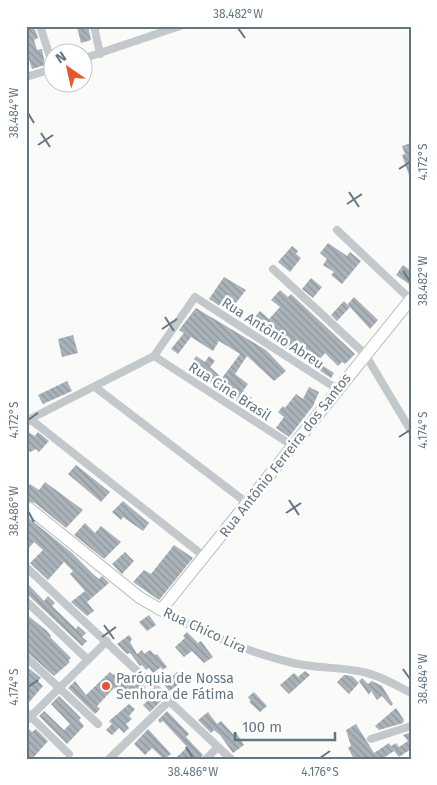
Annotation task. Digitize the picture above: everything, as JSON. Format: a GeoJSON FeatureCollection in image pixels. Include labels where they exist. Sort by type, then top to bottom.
{"type":"FeatureCollection","features":[{"type":"Feature","properties":{"kind":"street"},"geometry":{"type":"LineString","coordinates":[[40,26],[45,42]]}},
{"type":"Feature","properties":{"kind":"street"},"geometry":{"type":"LineString","coordinates":[[94,26],[100,54]]}},
{"type":"Feature","properties":{"kind":"street"},"geometry":{"type":"LineString","coordinates":[[92,56],[180,26]]}},
{"type":"Feature","properties":{"kind":"street"},"geometry":{"type":"LineString","coordinates":[[26,77],[42,72]]}},
{"type":"Feature","properties":{"kind":"street"},"geometry":{"type":"LineString","coordinates":[[336,230],[411,300]]}},
{"type":"Feature","properties":{"kind":"street"},"geometry":{"type":"LineString","coordinates":[[273,269],[365,354],[411,431]]}},
{"type":"Feature","properties":{"kind":"street","name":"Rua Antônio Abreu"},"geometry":{"type":"LineString","coordinates":[[154,356],[195,298],[337,389]]}},
{"type":"Feature","properties":{"kind":"street","name":"Rua Antônio Ferreira dos Santos"},"geometry":{"type":"LineString","coordinates":[[161,610],[365,354],[411,300]]}},
{"type":"Feature","properties":{"kind":"street"},"geometry":{"type":"LineString","coordinates":[[154,356],[28,421],[205,557]]}},
{"type":"Feature","properties":{"kind":"street","name":"Rua Cine Brasil"},"geometry":{"type":"LineString","coordinates":[[154,356],[293,446]]}},
{"type":"Feature","properties":{"kind":"street"},"geometry":{"type":"LineString","coordinates":[[95,387],[247,503]]}},
{"type":"Feature","properties":{"kind":"street","name":"Rua Chico Lira"},"geometry":{"type":"LineString","coordinates":[[27,509],[139,597],[210,635],[258,654],[306,666],[359,671],[386,680],[411,693]]}},
{"type":"Feature","properties":{"kind":"street"},"geometry":{"type":"LineString","coordinates":[[26,567],[231,759]]}},
{"type":"Feature","properties":{"kind":"street"},"geometry":{"type":"LineString","coordinates":[[26,601],[88,660]]}},
{"type":"Feature","properties":{"kind":"street"},"geometry":{"type":"LineString","coordinates":[[69,754],[28,717],[107,641]]}},
{"type":"Feature","properties":{"kind":"street"},"geometry":{"type":"LineString","coordinates":[[26,657],[98,724]]}},
{"type":"Feature","properties":{"kind":"street"},"geometry":{"type":"LineString","coordinates":[[109,759],[170,701]]}},
{"type":"Feature","properties":{"kind":"street"},"geometry":{"type":"LineString","coordinates":[[371,739],[411,726]]}},
{"type":"Feature","properties":{"kind":"street"},"geometry":{"type":"LineString","coordinates":[[206,759],[218,747]]}},
{"type":"Feature","properties":{"kind":"building"},"geometry":{"type":"Polygon","coordinates":[[[26,26],[33,26],[38,38],[34,40],[37,50],[42,49],[42,66],[32,69],[26,50],[26,26]]]}},
{"type":"Feature","properties":{"kind":"building"},"geometry":{"type":"Polygon","coordinates":[[[88,26],[91,40],[81,42],[77,27],[88,26]]]}},
{"type":"Feature","properties":{"kind":"building"},"geometry":{"type":"Polygon","coordinates":[[[411,143],[410,178],[402,155],[405,154],[402,146],[411,143]]]}},
{"type":"Feature","properties":{"kind":"building"},"geometry":{"type":"Polygon","coordinates":[[[328,243],[347,256],[350,252],[361,261],[342,284],[331,275],[334,272],[323,265],[327,259],[320,253],[328,243]]]}},
{"type":"Feature","properties":{"kind":"building"},"geometry":{"type":"Polygon","coordinates":[[[292,246],[298,251],[296,254],[301,258],[290,272],[278,262],[292,246]]]}},
{"type":"Feature","properties":{"kind":"building"},"geometry":{"type":"Polygon","coordinates":[[[403,265],[411,271],[409,284],[396,275],[403,265]]]}},
{"type":"Feature","properties":{"kind":"building"},"geometry":{"type":"Polygon","coordinates":[[[224,277],[246,290],[229,312],[209,299],[224,277]]]}},
{"type":"Feature","properties":{"kind":"building"},"geometry":{"type":"Polygon","coordinates":[[[311,278],[322,287],[313,298],[302,289],[311,278]]]}},
{"type":"Feature","properties":{"kind":"building"},"geometry":{"type":"Polygon","coordinates":[[[280,290],[288,297],[291,294],[355,354],[345,364],[342,362],[338,366],[325,353],[317,362],[334,373],[331,378],[249,324],[260,311],[269,319],[280,307],[271,300],[280,290]]]}},
{"type":"Feature","properties":{"kind":"building"},"geometry":{"type":"Polygon","coordinates":[[[354,297],[378,320],[370,329],[348,304],[354,297]]]}},
{"type":"Feature","properties":{"kind":"building"},"geometry":{"type":"Polygon","coordinates":[[[344,301],[350,307],[337,321],[331,315],[344,301]]]}},
{"type":"Feature","properties":{"kind":"building"},"geometry":{"type":"Polygon","coordinates":[[[196,308],[266,350],[286,371],[274,381],[247,356],[235,374],[248,384],[243,391],[252,398],[244,408],[236,402],[238,392],[229,398],[225,395],[228,392],[217,384],[215,386],[204,376],[195,372],[193,375],[187,371],[196,356],[205,362],[209,356],[215,361],[210,367],[222,378],[240,354],[219,341],[213,351],[191,337],[178,354],[171,349],[184,333],[179,330],[196,308]]]}},
{"type":"Feature","properties":{"kind":"building"},"geometry":{"type":"Polygon","coordinates":[[[73,335],[78,353],[62,357],[58,339],[73,335]]]}},
{"type":"Feature","properties":{"kind":"building"},"geometry":{"type":"Polygon","coordinates":[[[67,381],[72,391],[43,404],[38,395],[67,381]]]}},
{"type":"Feature","properties":{"kind":"building"},"geometry":{"type":"Polygon","coordinates":[[[309,387],[319,392],[313,406],[289,437],[276,428],[284,417],[278,412],[283,406],[285,408],[296,394],[303,399],[309,387]]]}},
{"type":"Feature","properties":{"kind":"building"},"geometry":{"type":"Polygon","coordinates":[[[26,431],[35,436],[38,432],[49,441],[39,452],[36,449],[30,452],[26,448],[26,431]]]}},
{"type":"Feature","properties":{"kind":"building"},"geometry":{"type":"Polygon","coordinates":[[[76,465],[110,492],[101,502],[68,474],[76,465]]]}},
{"type":"Feature","properties":{"kind":"building"},"geometry":{"type":"Polygon","coordinates":[[[45,482],[83,510],[66,528],[35,503],[26,501],[26,488],[30,484],[39,490],[45,482]]]}},
{"type":"Feature","properties":{"kind":"building"},"geometry":{"type":"Polygon","coordinates":[[[123,501],[149,523],[143,531],[123,517],[121,520],[112,512],[123,501]]]}},
{"type":"Feature","properties":{"kind":"building"},"geometry":{"type":"Polygon","coordinates":[[[30,519],[72,553],[94,575],[99,579],[102,576],[109,583],[87,602],[94,611],[87,616],[71,602],[85,591],[70,574],[73,571],[64,562],[48,580],[30,563],[43,550],[34,542],[26,551],[26,520],[30,519]]]}},
{"type":"Feature","properties":{"kind":"building"},"geometry":{"type":"Polygon","coordinates":[[[85,523],[95,533],[101,526],[121,542],[104,559],[74,535],[85,523]]]}},
{"type":"Feature","properties":{"kind":"building"},"geometry":{"type":"Polygon","coordinates":[[[174,545],[193,558],[159,600],[133,582],[144,570],[151,574],[174,545]]]}},
{"type":"Feature","properties":{"kind":"building"},"geometry":{"type":"Polygon","coordinates":[[[125,552],[134,561],[122,574],[112,564],[125,552]]]}},
{"type":"Feature","properties":{"kind":"building"},"geometry":{"type":"Polygon","coordinates":[[[26,582],[44,601],[48,596],[55,603],[52,606],[76,629],[78,626],[86,633],[82,637],[87,641],[82,646],[26,593],[26,582]]]}},
{"type":"Feature","properties":{"kind":"building"},"geometry":{"type":"Polygon","coordinates":[[[26,614],[47,631],[50,637],[71,658],[68,661],[70,662],[54,676],[26,651],[26,641],[29,638],[26,633],[30,630],[26,626],[26,614]]]}},
{"type":"Feature","properties":{"kind":"building"},"geometry":{"type":"Polygon","coordinates":[[[149,615],[156,625],[147,631],[139,622],[149,615]]]}},
{"type":"Feature","properties":{"kind":"building"},"geometry":{"type":"Polygon","coordinates":[[[187,632],[198,643],[201,641],[213,657],[204,663],[192,651],[184,657],[175,647],[185,638],[183,636],[187,632]]]}},
{"type":"Feature","properties":{"kind":"building"},"geometry":{"type":"Polygon","coordinates":[[[129,635],[132,639],[130,642],[137,654],[142,650],[144,654],[150,650],[155,655],[157,654],[167,667],[162,670],[161,667],[153,673],[149,668],[146,670],[142,665],[140,666],[130,653],[127,654],[117,644],[129,635]]]}},
{"type":"Feature","properties":{"kind":"building"},"geometry":{"type":"Polygon","coordinates":[[[26,666],[41,678],[38,681],[43,686],[26,706],[26,666]]]}},
{"type":"Feature","properties":{"kind":"building"},"geometry":{"type":"Polygon","coordinates":[[[305,671],[310,675],[289,694],[280,685],[294,673],[298,677],[305,671]]]}},
{"type":"Feature","properties":{"kind":"building"},"geometry":{"type":"Polygon","coordinates":[[[110,672],[113,675],[117,672],[126,681],[131,676],[138,685],[141,682],[146,688],[137,696],[132,690],[123,698],[114,688],[97,706],[100,709],[95,714],[68,688],[75,681],[86,695],[110,672]]]}},
{"type":"Feature","properties":{"kind":"building"},"geometry":{"type":"Polygon","coordinates":[[[177,672],[184,681],[169,691],[164,685],[177,672]]]}},
{"type":"Feature","properties":{"kind":"building"},"geometry":{"type":"Polygon","coordinates":[[[344,675],[352,676],[359,683],[349,694],[337,682],[344,675]]]}},
{"type":"Feature","properties":{"kind":"building"},"geometry":{"type":"Polygon","coordinates":[[[362,678],[368,684],[372,681],[382,686],[393,704],[391,706],[382,696],[377,700],[371,691],[369,695],[359,681],[362,678]]]}},
{"type":"Feature","properties":{"kind":"building"},"geometry":{"type":"Polygon","coordinates":[[[254,692],[267,706],[260,712],[249,702],[251,701],[248,697],[254,692]]]}},
{"type":"Feature","properties":{"kind":"building"},"geometry":{"type":"Polygon","coordinates":[[[153,695],[161,701],[150,712],[143,705],[153,695]]]}},
{"type":"Feature","properties":{"kind":"building"},"geometry":{"type":"Polygon","coordinates":[[[59,696],[81,718],[79,720],[84,726],[67,744],[39,716],[44,711],[64,730],[70,724],[51,704],[59,696]]]}},
{"type":"Feature","properties":{"kind":"building"},"geometry":{"type":"Polygon","coordinates":[[[129,704],[135,709],[129,716],[132,719],[126,724],[129,728],[124,733],[119,728],[112,735],[106,730],[112,724],[109,721],[129,704]]]}},
{"type":"Feature","properties":{"kind":"building"},"geometry":{"type":"Polygon","coordinates":[[[396,708],[404,720],[403,723],[379,730],[375,726],[396,708]]]}},
{"type":"Feature","properties":{"kind":"building"},"geometry":{"type":"Polygon","coordinates":[[[167,711],[189,734],[186,737],[203,755],[199,759],[175,759],[187,747],[163,721],[160,723],[158,720],[167,711]]]}},
{"type":"Feature","properties":{"kind":"building"},"geometry":{"type":"Polygon","coordinates":[[[208,712],[217,724],[221,721],[233,734],[236,732],[244,745],[233,753],[220,735],[214,730],[211,733],[198,720],[208,712]]]}},
{"type":"Feature","properties":{"kind":"building"},"geometry":{"type":"Polygon","coordinates":[[[356,724],[374,753],[389,743],[391,746],[396,743],[399,747],[408,741],[403,735],[409,733],[411,749],[399,757],[394,751],[382,759],[354,759],[348,748],[351,746],[346,730],[356,724]]]}},
{"type":"Feature","properties":{"kind":"building"},"geometry":{"type":"Polygon","coordinates":[[[26,726],[32,732],[36,729],[48,741],[32,759],[26,759],[26,726]]]}},
{"type":"Feature","properties":{"kind":"building"},"geometry":{"type":"Polygon","coordinates":[[[148,729],[171,754],[164,759],[152,748],[145,755],[134,744],[148,729]]]}},
{"type":"Feature","properties":{"kind":"place","name":"Paróquia de Nossa Senhora de Fátima"},"geometry":{"type":"Point","coordinates":[106,686]}}]}
